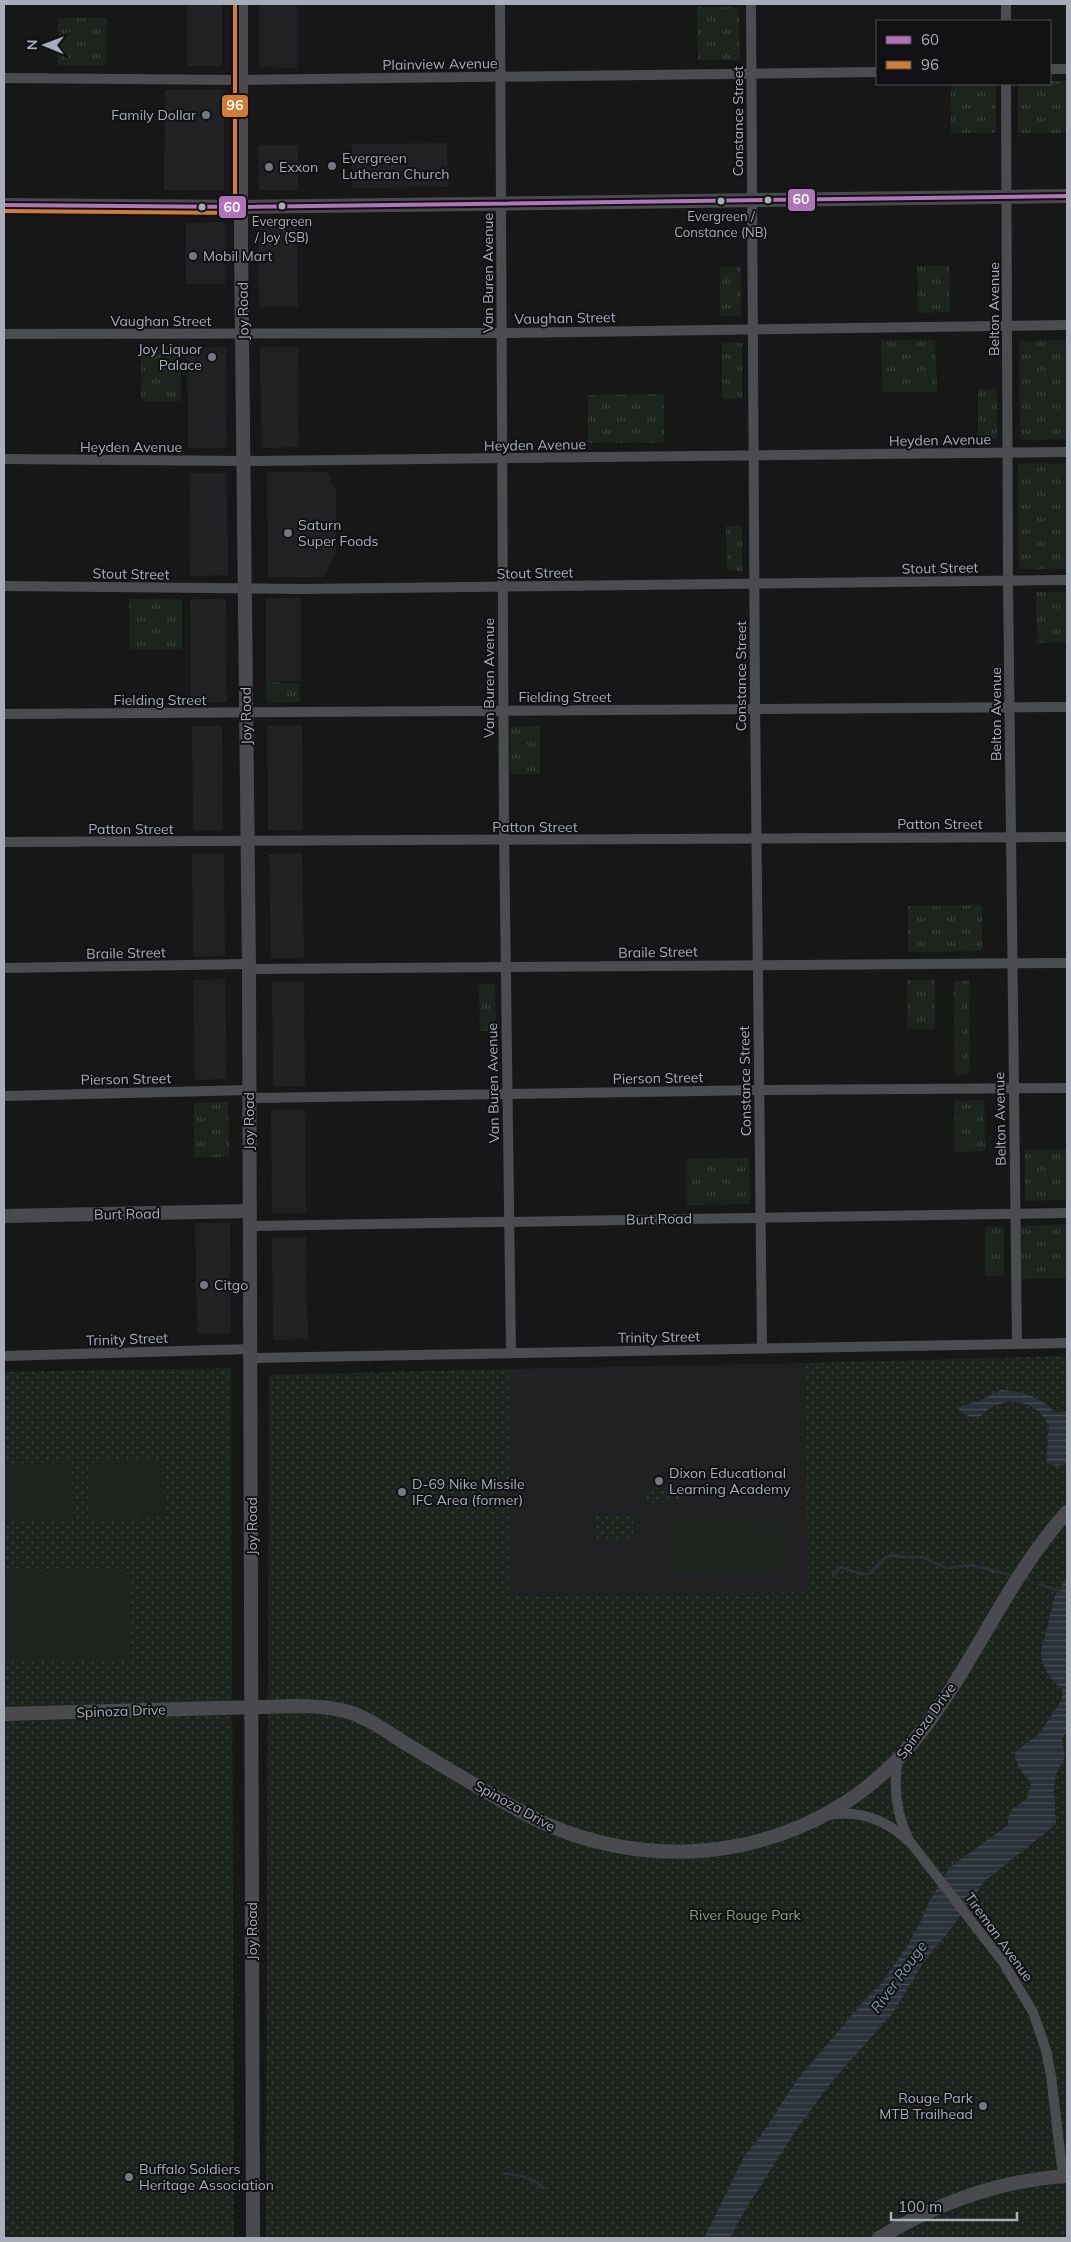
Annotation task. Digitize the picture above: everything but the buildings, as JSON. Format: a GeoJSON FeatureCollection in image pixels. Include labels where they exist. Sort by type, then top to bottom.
{"type":"FeatureCollection","features":[{"type":"Feature","properties":{"kind":"street","name":"Joy Road"},"geometry":{"type":"LineString","coordinates":[[241,4],[249,966],[253,2238]]}},
{"type":"Feature","properties":{"kind":"street","name":"Van Buren Avenue"},"geometry":{"type":"LineString","coordinates":[[500,4],[505,968],[511,1353]]}},
{"type":"Feature","properties":{"kind":"street","name":"Constance Street"},"geometry":{"type":"LineString","coordinates":[[751,4],[757,964],[762,1348]]}},
{"type":"Feature","properties":{"kind":"street"},"geometry":{"type":"LineString","coordinates":[[1006,4],[1006,20]]}},
{"type":"Feature","properties":{"kind":"street"},"geometry":{"type":"LineString","coordinates":[[1051,69],[1067,69]]}},
{"type":"Feature","properties":{"kind":"street","name":"Plainview Avenue"},"geometry":{"type":"LineString","coordinates":[[4,78],[241,80],[876,72]]}},
{"type":"Feature","properties":{"kind":"street","name":"Belton Avenue"},"geometry":{"type":"LineString","coordinates":[[1006,85],[1010,837],[1017,1344]]}},
{"type":"Feature","properties":{"kind":"street"},"geometry":{"type":"LineString","coordinates":[[4,205],[242,207],[501,202],[752,201],[1067,196]]}},
{"type":"Feature","properties":{"kind":"street","name":"Vaughan Street"},"geometry":{"type":"LineString","coordinates":[[4,334],[502,333],[1067,325]]}},
{"type":"Feature","properties":{"kind":"street","name":"Heyden Avenue"},"geometry":{"type":"LineString","coordinates":[[4,459],[244,461],[1067,452]]}},
{"type":"Feature","properties":{"kind":"street","name":"Stout Street"},"geometry":{"type":"LineString","coordinates":[[4,586],[245,589],[1067,580]]}},
{"type":"Feature","properties":{"kind":"street","name":"Fielding Street"},"geometry":{"type":"LineString","coordinates":[[4,714],[1067,707]]}},
{"type":"Feature","properties":{"kind":"street","name":"Patton Street"},"geometry":{"type":"LineString","coordinates":[[4,842],[1067,837]]}},
{"type":"Feature","properties":{"kind":"street","name":"Braile Street"},"geometry":{"type":"LineString","coordinates":[[4,968],[249,966],[505,968],[757,964],[1067,963]]}},
{"type":"Feature","properties":{"kind":"street","name":"Pierson Street"},"geometry":{"type":"LineString","coordinates":[[4,1096],[507,1094],[1067,1088]]}},
{"type":"Feature","properties":{"kind":"street","name":"Burt Road"},"geometry":{"type":"LineString","coordinates":[[4,1216],[250,1211]]}},
{"type":"Feature","properties":{"kind":"street","name":"Burt Road"},"geometry":{"type":"LineString","coordinates":[[250,1226],[1067,1212]]}},
{"type":"Feature","properties":{"kind":"street","name":"Trinity Street"},"geometry":{"type":"LineString","coordinates":[[4,1356],[511,1353],[1067,1343]]}},
{"type":"Feature","properties":{"kind":"street","name":"Spinoza Drive"},"geometry":{"type":"LineString","coordinates":[[4,1714],[318,1706],[352,1713],[534,1819],[575,1836],[618,1848],[670,1853],[720,1850],[775,1836],[822,1816],[866,1789],[898,1759],[917,1737],[939,1706],[1019,1578],[1053,1528],[1067,1512]]}},
{"type":"Feature","properties":{"kind":"street"},"geometry":{"type":"LineString","coordinates":[[898,1759],[895,1778],[896,1800],[901,1823],[911,1843]]}},
{"type":"Feature","properties":{"kind":"street"},"geometry":{"type":"LineString","coordinates":[[822,1816],[847,1813],[872,1818],[892,1827],[911,1843]]}},
{"type":"Feature","properties":{"kind":"street","name":"Tireman Avenue"},"geometry":{"type":"LineString","coordinates":[[911,1843],[1013,1976],[1038,2026],[1052,2076],[1065,2176]]}},
{"type":"Feature","properties":{"kind":"street"},"geometry":{"type":"LineString","coordinates":[[879,2238],[918,2216],[963,2197],[1027,2181],[1065,2176]]}},
{"type":"Feature","properties":{"kind":"shaded area"},"geometry":{"type":"Polygon","coordinates":[[[187,4],[222,4],[222,66],[187,66],[187,4]]]}},
{"type":"Feature","properties":{"kind":"shaded area"},"geometry":{"type":"Polygon","coordinates":[[[259,4],[297,4],[297,68],[259,67],[259,4]]]}},
{"type":"Feature","properties":{"kind":"shaded area"},"geometry":{"type":"Polygon","coordinates":[[[165,90],[224,90],[224,190],[164,190],[165,90]]]}},
{"type":"Feature","properties":{"kind":"shaded area"},"geometry":{"type":"Polygon","coordinates":[[[447,143],[448,187],[352,188],[352,144],[447,143]]]}},
{"type":"Feature","properties":{"kind":"shaded area"},"geometry":{"type":"Polygon","coordinates":[[[258,145],[298,145],[298,190],[259,190],[258,145]]]}},
{"type":"Feature","properties":{"kind":"shaded area"},"geometry":{"type":"Polygon","coordinates":[[[225,222],[225,284],[186,284],[186,223],[225,222]]]}},
{"type":"Feature","properties":{"kind":"shaded area"},"geometry":{"type":"Polygon","coordinates":[[[258,223],[297,223],[298,307],[259,307],[258,223]]]}},
{"type":"Feature","properties":{"kind":"shaded area"},"geometry":{"type":"Polygon","coordinates":[[[187,347],[226,347],[227,448],[188,448],[187,347]]]}},
{"type":"Feature","properties":{"kind":"shaded area"},"geometry":{"type":"Polygon","coordinates":[[[260,347],[298,347],[299,447],[261,448],[260,347]]]}},
{"type":"Feature","properties":{"kind":"shaded area"},"geometry":{"type":"Polygon","coordinates":[[[267,472],[327,472],[336,491],[336,551],[325,577],[268,577],[267,472]]]}},
{"type":"Feature","properties":{"kind":"shaded area"},"geometry":{"type":"Polygon","coordinates":[[[189,473],[227,473],[228,575],[190,576],[189,473]]]}},
{"type":"Feature","properties":{"kind":"shaded area"},"geometry":{"type":"Polygon","coordinates":[[[266,598],[301,598],[301,681],[266,682],[266,598]]]}},
{"type":"Feature","properties":{"kind":"shaded area"},"geometry":{"type":"Polygon","coordinates":[[[190,599],[226,599],[227,702],[191,703],[190,599]]]}},
{"type":"Feature","properties":{"kind":"shaded area"},"geometry":{"type":"Polygon","coordinates":[[[302,725],[303,830],[268,830],[267,726],[302,725]]]}},
{"type":"Feature","properties":{"kind":"shaded area"},"geometry":{"type":"Polygon","coordinates":[[[192,726],[222,726],[223,830],[193,830],[192,726]]]}},
{"type":"Feature","properties":{"kind":"shaded area"},"geometry":{"type":"Polygon","coordinates":[[[224,853],[225,956],[193,957],[192,854],[224,853]]]}},
{"type":"Feature","properties":{"kind":"shaded area"},"geometry":{"type":"Polygon","coordinates":[[[302,853],[304,958],[271,958],[269,854],[302,853]]]}},
{"type":"Feature","properties":{"kind":"shaded area"},"geometry":{"type":"Polygon","coordinates":[[[225,979],[227,1079],[195,1080],[193,980],[225,979]]]}},
{"type":"Feature","properties":{"kind":"shaded area"},"geometry":{"type":"Polygon","coordinates":[[[304,981],[305,1086],[273,1086],[272,982],[304,981]]]}},
{"type":"Feature","properties":{"kind":"shaded area"},"geometry":{"type":"Polygon","coordinates":[[[271,1109],[305,1109],[306,1213],[272,1213],[271,1109]]]}},
{"type":"Feature","properties":{"kind":"shaded area"},"geometry":{"type":"Polygon","coordinates":[[[195,1223],[230,1223],[231,1333],[197,1334],[195,1223]]]}},
{"type":"Feature","properties":{"kind":"shaded area"},"geometry":{"type":"Polygon","coordinates":[[[272,1237],[306,1237],[308,1339],[273,1340],[272,1237]]]}},
{"type":"Feature","properties":{"kind":"shaded area","name":"Dixon Educational Learning Academy"},"geometry":{"type":"Polygon","coordinates":[[[806,1363],[809,1592],[511,1596],[511,1369],[806,1363]]]}},
{"type":"Feature","properties":{"kind":"green space"},"geometry":{"type":"Polygon","coordinates":[[[697,7],[739,7],[740,60],[698,60],[697,7]]]}},
{"type":"Feature","properties":{"kind":"green space"},"geometry":{"type":"Polygon","coordinates":[[[58,18],[107,18],[107,65],[58,65],[58,18]]]}},
{"type":"Feature","properties":{"kind":"green space"},"geometry":{"type":"Polygon","coordinates":[[[1051,81],[1067,81],[1067,133],[1018,133],[1018,85],[1051,85],[1051,81]]]}},
{"type":"Feature","properties":{"kind":"green space"},"geometry":{"type":"Polygon","coordinates":[[[951,85],[996,85],[996,133],[951,133],[951,85]]]}},
{"type":"Feature","properties":{"kind":"green space"},"geometry":{"type":"Polygon","coordinates":[[[917,266],[949,266],[950,312],[918,313],[917,266]]]}},
{"type":"Feature","properties":{"kind":"green space"},"geometry":{"type":"Polygon","coordinates":[[[720,267],[741,267],[741,316],[720,316],[720,267]]]}},
{"type":"Feature","properties":{"kind":"green space"},"geometry":{"type":"Polygon","coordinates":[[[881,340],[935,340],[937,392],[883,392],[881,340]]]}},
{"type":"Feature","properties":{"kind":"green space"},"geometry":{"type":"Polygon","coordinates":[[[1067,340],[1067,439],[1020,440],[1019,341],[1067,340]]]}},
{"type":"Feature","properties":{"kind":"green space"},"geometry":{"type":"Polygon","coordinates":[[[722,343],[742,343],[742,399],[722,399],[722,343]]]}},
{"type":"Feature","properties":{"kind":"green space"},"geometry":{"type":"Polygon","coordinates":[[[141,346],[180,346],[181,401],[141,401],[141,346]]]}},
{"type":"Feature","properties":{"kind":"green space"},"geometry":{"type":"Polygon","coordinates":[[[978,389],[997,389],[997,439],[978,439],[978,389]]]}},
{"type":"Feature","properties":{"kind":"green space"},"geometry":{"type":"Polygon","coordinates":[[[664,394],[664,443],[588,443],[588,395],[664,394]]]}},
{"type":"Feature","properties":{"kind":"green space"},"geometry":{"type":"Polygon","coordinates":[[[1067,463],[1067,569],[1019,569],[1018,464],[1067,463]]]}},
{"type":"Feature","properties":{"kind":"green space"},"geometry":{"type":"Polygon","coordinates":[[[726,526],[742,526],[742,571],[727,571],[726,526]]]}},
{"type":"Feature","properties":{"kind":"green space"},"geometry":{"type":"Polygon","coordinates":[[[1036,592],[1067,592],[1067,643],[1037,643],[1036,592]]]}},
{"type":"Feature","properties":{"kind":"green space"},"geometry":{"type":"Polygon","coordinates":[[[129,599],[182,599],[182,649],[130,649],[129,599]]]}},
{"type":"Feature","properties":{"kind":"green space"},"geometry":{"type":"Polygon","coordinates":[[[266,682],[299,683],[300,702],[267,703],[266,682]]]}},
{"type":"Feature","properties":{"kind":"green space"},"geometry":{"type":"Polygon","coordinates":[[[540,726],[540,774],[510,774],[510,727],[540,726]]]}},
{"type":"Feature","properties":{"kind":"green space"},"geometry":{"type":"Polygon","coordinates":[[[982,905],[982,951],[908,952],[908,906],[982,905]]]}},
{"type":"Feature","properties":{"kind":"green space"},"geometry":{"type":"Polygon","coordinates":[[[907,980],[935,980],[935,1029],[907,1029],[907,980]]]}},
{"type":"Feature","properties":{"kind":"green space"},"geometry":{"type":"Polygon","coordinates":[[[954,981],[969,981],[969,1075],[955,1075],[954,981]]]}},
{"type":"Feature","properties":{"kind":"green space"},"geometry":{"type":"Polygon","coordinates":[[[479,984],[495,984],[496,1031],[480,1031],[479,984]]]}},
{"type":"Feature","properties":{"kind":"green space"},"geometry":{"type":"Polygon","coordinates":[[[984,1100],[985,1151],[955,1152],[954,1101],[984,1100]]]}},
{"type":"Feature","properties":{"kind":"green space"},"geometry":{"type":"Polygon","coordinates":[[[228,1102],[229,1157],[194,1157],[194,1103],[228,1102]]]}},
{"type":"Feature","properties":{"kind":"green space"},"geometry":{"type":"Polygon","coordinates":[[[1067,1149],[1067,1200],[1025,1201],[1025,1150],[1067,1149]]]}},
{"type":"Feature","properties":{"kind":"green space"},"geometry":{"type":"Polygon","coordinates":[[[749,1158],[750,1204],[687,1205],[687,1159],[749,1158]]]}},
{"type":"Feature","properties":{"kind":"green space"},"geometry":{"type":"Polygon","coordinates":[[[1067,1224],[1067,1278],[1021,1279],[1020,1226],[1067,1224]]]}},
{"type":"Feature","properties":{"kind":"green space"},"geometry":{"type":"Polygon","coordinates":[[[985,1227],[1004,1227],[1004,1276],[985,1276],[985,1227]]]}},
{"type":"Feature","properties":{"kind":"green space","name":"River Rouge Park"},"geometry":{"type":"Polygon","coordinates":[[[1067,1356],[1067,2238],[266,2238],[269,1375],[511,1369],[511,1596],[808,1592],[806,1363],[1067,1356]]]}},
{"type":"Feature","properties":{"kind":"green space"},"geometry":{"type":"Polygon","coordinates":[[[231,1368],[234,2238],[4,2238],[4,1372],[231,1368]]]}},
{"type":"Feature","properties":{"kind":"green space"},"geometry":{"type":"Polygon","coordinates":[[[162,1460],[164,1517],[90,1519],[88,1463],[162,1460]]]}},
{"type":"Feature","properties":{"kind":"green space"},"geometry":{"type":"Polygon","coordinates":[[[72,1462],[73,1518],[4,1520],[4,1464],[72,1462]]]}},
{"type":"Feature","properties":{"kind":"green space"},"geometry":{"type":"Polygon","coordinates":[[[678,1487],[679,1490],[683,1490],[684,1502],[647,1503],[647,1488],[678,1487]]]}},
{"type":"Feature","properties":{"kind":"green space"},"geometry":{"type":"Polygon","coordinates":[[[633,1515],[633,1539],[597,1539],[596,1516],[633,1515]]]}},
{"type":"Feature","properties":{"kind":"green space"},"geometry":{"type":"Polygon","coordinates":[[[780,1518],[781,1570],[672,1572],[671,1520],[780,1518]]]}},
{"type":"Feature","properties":{"kind":"green space"},"geometry":{"type":"Polygon","coordinates":[[[129,1569],[130,1659],[4,1661],[4,1571],[129,1569]]]}},
{"type":"Feature","properties":{"kind":"water"},"geometry":{"type":"Polygon","coordinates":[[[1001,1390],[1030,1396],[1043,1402],[1055,1412],[1067,1411],[1067,1464],[1056,1466],[1046,1463],[1049,1426],[1039,1411],[1027,1404],[1010,1401],[991,1407],[981,1416],[971,1417],[959,1411],[959,1407],[979,1401],[1001,1390]]]}},
{"type":"Feature","properties":{"kind":"water","name":"River Rouge"},"geometry":{"type":"Polygon","coordinates":[[[1067,1577],[1067,1731],[1062,1739],[1065,1756],[1056,1774],[1054,1790],[1056,1824],[984,1882],[946,1935],[925,1960],[893,2013],[833,2080],[795,2132],[748,2205],[730,2238],[704,2238],[745,2155],[762,2134],[796,2081],[868,1996],[880,1985],[906,1948],[929,1902],[950,1867],[1008,1825],[1011,1812],[1026,1800],[1031,1783],[1018,1765],[1015,1752],[1039,1734],[1061,1701],[1063,1691],[1047,1673],[1041,1657],[1041,1651],[1055,1596],[1067,1577]]]}},
{"type":"Feature","properties":{"kind":"waterway"},"geometry":{"type":"LineString","coordinates":[[833,1576],[841,1567],[861,1574],[869,1574],[886,1557],[893,1555],[922,1557],[947,1568],[972,1565],[1014,1576]]}},
{"type":"Feature","properties":{"kind":"waterway"},"geometry":{"type":"LineString","coordinates":[[1039,1584],[1060,1591]]}},
{"type":"Feature","properties":{"kind":"waterway"},"geometry":{"type":"LineString","coordinates":[[503,2173],[525,2177],[545,2189]]}},
{"type":"Feature","properties":{"kind":"transit line","name":"96"},"geometry":{"type":"LineString","coordinates":[[235,4],[235,207]]}},
{"type":"Feature","properties":{"kind":"transit line","name":"60"},"geometry":{"type":"LineString","coordinates":[[4,205],[241,207],[1067,196]]}},
{"type":"Feature","properties":{"kind":"transit line","name":"96"},"geometry":{"type":"LineString","coordinates":[[4,211],[241,213]]}},
{"type":"Feature","properties":{"kind":"place","name":"Family Dollar"},"geometry":{"type":"Point","coordinates":[206,115]}},
{"type":"Feature","properties":{"kind":"place","name":"Evergreen Lutheran Church"},"geometry":{"type":"Point","coordinates":[332,166]}},
{"type":"Feature","properties":{"kind":"place","name":"Exxon"},"geometry":{"type":"Point","coordinates":[269,167]}},
{"type":"Feature","properties":{"kind":"place","name":"Evergreen / Constance (NB)"},"geometry":{"type":"Point","coordinates":[721,201]}},
{"type":"Feature","properties":{"kind":"place","name":"Evergreen / Joy (SB)"},"geometry":{"type":"Point","coordinates":[282,206]}},
{"type":"Feature","properties":{"kind":"place","name":"Mobil Mart"},"geometry":{"type":"Point","coordinates":[193,256]}},
{"type":"Feature","properties":{"kind":"place","name":"Joy Liquor Palace"},"geometry":{"type":"Point","coordinates":[212,357]}},
{"type":"Feature","properties":{"kind":"place","name":"Saturn Super Foods"},"geometry":{"type":"Point","coordinates":[288,533]}},
{"type":"Feature","properties":{"kind":"place","name":"Citgo"},"geometry":{"type":"Point","coordinates":[204,1285]}},
{"type":"Feature","properties":{"kind":"place","name":"Dixon Educational Learning Academy"},"geometry":{"type":"Point","coordinates":[659,1481]}},
{"type":"Feature","properties":{"kind":"place","name":"D-69 Nike Missile IFC Area (former)"},"geometry":{"type":"Point","coordinates":[402,1492]}},
{"type":"Feature","properties":{"kind":"place","name":"Rouge Park MTB Trailhead"},"geometry":{"type":"Point","coordinates":[983,2106]}},
{"type":"Feature","properties":{"kind":"place","name":"Buffalo Soldiers Heritage Association"},"geometry":{"type":"Point","coordinates":[129,2177]}}]}
